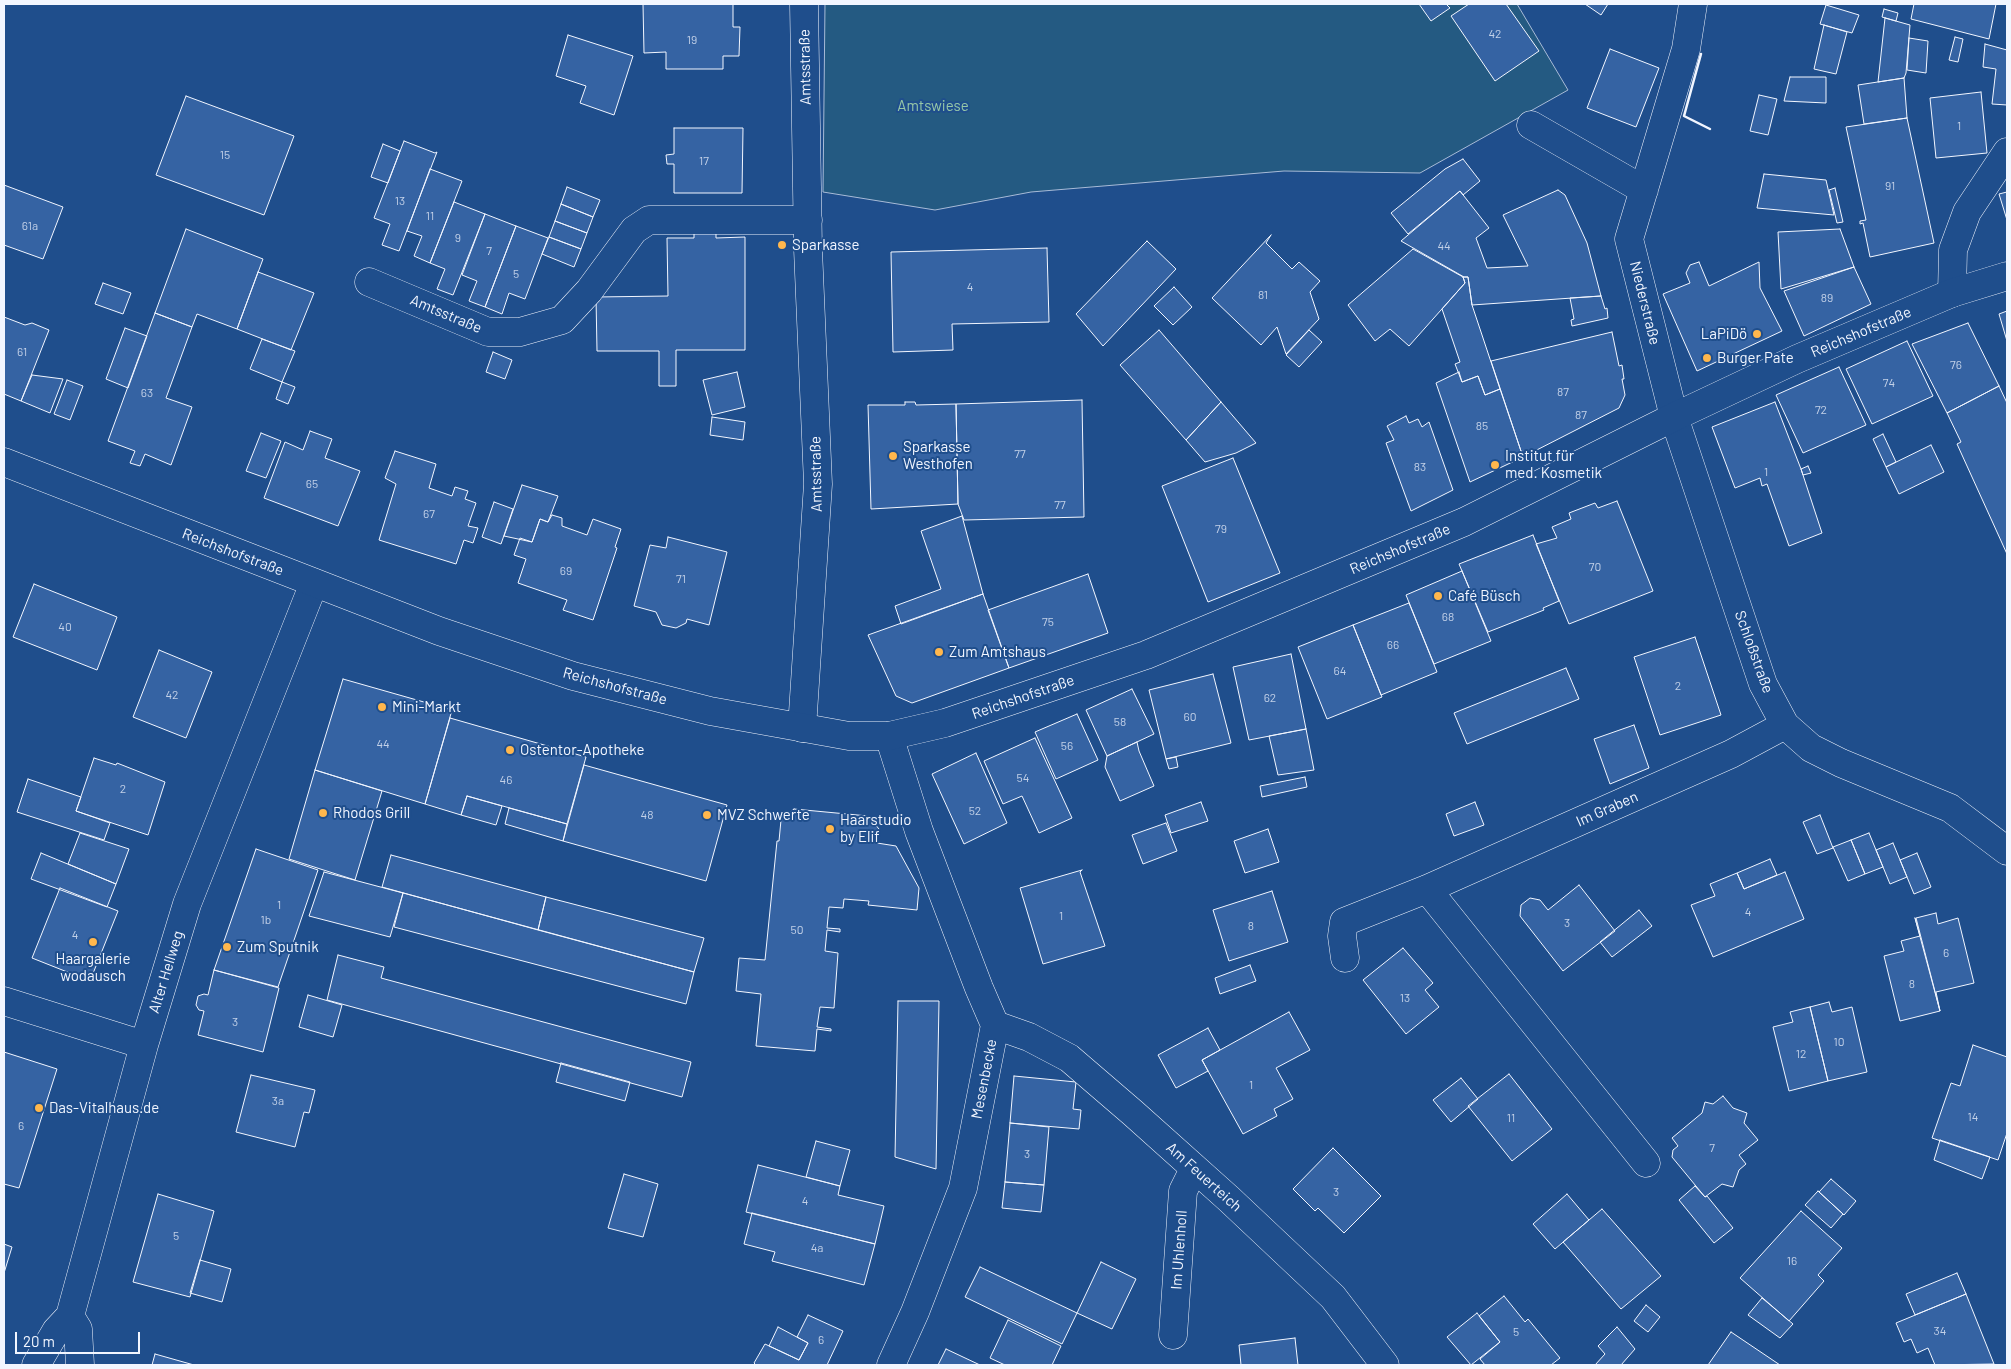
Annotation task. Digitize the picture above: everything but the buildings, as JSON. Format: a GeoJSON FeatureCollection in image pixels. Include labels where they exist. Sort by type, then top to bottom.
{"type":"FeatureCollection","features":[{"type":"Feature","properties":{"kind":"street","name":"Amtsstraße"},"geometry":{"type":"LineString","coordinates":[[802,728],[818,484],[808,220],[804,4]]}},
{"type":"Feature","properties":{"kind":"street","name":"Niederstraße"},"geometry":{"type":"LineString","coordinates":[[1674,418],[1629,239],[1686,49],[1693,4]]}},
{"type":"Feature","properties":{"kind":"street"},"geometry":{"type":"LineString","coordinates":[[1531,125],[1644,190]]}},
{"type":"Feature","properties":{"kind":"street"},"geometry":{"type":"LineString","coordinates":[[1952,293],[1953,250],[1968,212],[2007,152]]}},
{"type":"Feature","properties":{"kind":"street","name":"Amtsstraße"},"geometry":{"type":"LineString","coordinates":[[369,282],[488,332],[520,332],[562,320],[589,291],[634,230],[649,220],[808,220]]}},
{"type":"Feature","properties":{"kind":"street","name":"Reichshofstraße"},"geometry":{"type":"LineString","coordinates":[[4,462],[314,583],[439,630],[573,676],[710,711],[849,736],[888,736],[945,723],[1146,655],[1464,522],[1798,359],[1952,293],[2007,276]]}},
{"type":"Feature","properties":{"kind":"street","name":"Schloßstraße"},"geometry":{"type":"LineString","coordinates":[[1674,418],[1763,684],[1785,725],[1811,748],[1842,764],[1950,808],[2007,851]]}},
{"type":"Feature","properties":{"kind":"street","name":"Alter Hellweg"},"geometry":{"type":"LineString","coordinates":[[36,1365],[56,1331],[70,1316],[144,1045],[188,904],[314,583]]}},
{"type":"Feature","properties":{"kind":"street","name":"Im Graben"},"geometry":{"type":"LineString","coordinates":[[1345,958],[1342,936],[1344,922],[1427,888],[1731,754],[1785,725]]}},
{"type":"Feature","properties":{"kind":"street","name":"Mesenbecke"},"geometry":{"type":"LineString","coordinates":[[888,736],[923,840],[995,1025],[962,1188],[915,1312],[890,1365]]}},
{"type":"Feature","properties":{"kind":"street"},"geometry":{"type":"LineString","coordinates":[[1427,888],[1646,1163]]}},
{"type":"Feature","properties":{"kind":"street"},"geometry":{"type":"LineString","coordinates":[[4,1001],[144,1045]]}},
{"type":"Feature","properties":{"kind":"street","name":"Am Feuerteich"},"geometry":{"type":"LineString","coordinates":[[995,1025],[1029,1037],[1069,1058],[1194,1168],[1332,1297],[1385,1365]]}},
{"type":"Feature","properties":{"kind":"street","name":"Im Uhlenholl"},"geometry":{"type":"LineString","coordinates":[[1173,1335],[1183,1191],[1194,1168]]}},
{"type":"Feature","properties":{"kind":"street"},"geometry":{"type":"LineString","coordinates":[[70,1316],[78,1329],[80,1365]]}},
{"type":"Feature","properties":{"kind":"green space","name":"Amtswiese"},"geometry":{"type":"Polygon","coordinates":[[[825,4],[1517,4],[1568,90],[1420,173],[1284,171],[1031,192],[935,210],[823,192],[825,4]]]}},
{"type":"Feature","properties":{"kind":"wall"},"geometry":{"type":"LineString","coordinates":[[1701,54],[1684,116],[1710,129]]}},
{"type":"Feature","properties":{"kind":"place","name":"Sparkasse"},"geometry":{"type":"Point","coordinates":[782,245]}},
{"type":"Feature","properties":{"kind":"place","name":"LaPiDö"},"geometry":{"type":"Point","coordinates":[1757,334]}},
{"type":"Feature","properties":{"kind":"place","name":"Burger Pate"},"geometry":{"type":"Point","coordinates":[1707,358]}},
{"type":"Feature","properties":{"kind":"place","name":"Sparkasse Westhofen"},"geometry":{"type":"Point","coordinates":[893,456]}},
{"type":"Feature","properties":{"kind":"place","name":"Institut für med. Kosmetik"},"geometry":{"type":"Point","coordinates":[1495,465]}},
{"type":"Feature","properties":{"kind":"place","name":"Café Büsch"},"geometry":{"type":"Point","coordinates":[1438,596]}},
{"type":"Feature","properties":{"kind":"place","name":"Zum Amtshaus"},"geometry":{"type":"Point","coordinates":[939,652]}},
{"type":"Feature","properties":{"kind":"place","name":"Mini-Markt"},"geometry":{"type":"Point","coordinates":[382,707]}},
{"type":"Feature","properties":{"kind":"place","name":"Ostentor-Apotheke"},"geometry":{"type":"Point","coordinates":[510,750]}},
{"type":"Feature","properties":{"kind":"place","name":"Rhodos Grill"},"geometry":{"type":"Point","coordinates":[323,813]}},
{"type":"Feature","properties":{"kind":"place","name":"MVZ Schwerte"},"geometry":{"type":"Point","coordinates":[707,815]}},
{"type":"Feature","properties":{"kind":"place","name":"Haarstudio by Elif"},"geometry":{"type":"Point","coordinates":[830,829]}},
{"type":"Feature","properties":{"kind":"place","name":"Haargalerie wodausch"},"geometry":{"type":"Point","coordinates":[93,942]}},
{"type":"Feature","properties":{"kind":"place","name":"Zum Sputnik"},"geometry":{"type":"Point","coordinates":[227,947]}},
{"type":"Feature","properties":{"kind":"place","name":"Das-Vitalhaus.de"},"geometry":{"type":"Point","coordinates":[39,1108]}}]}
